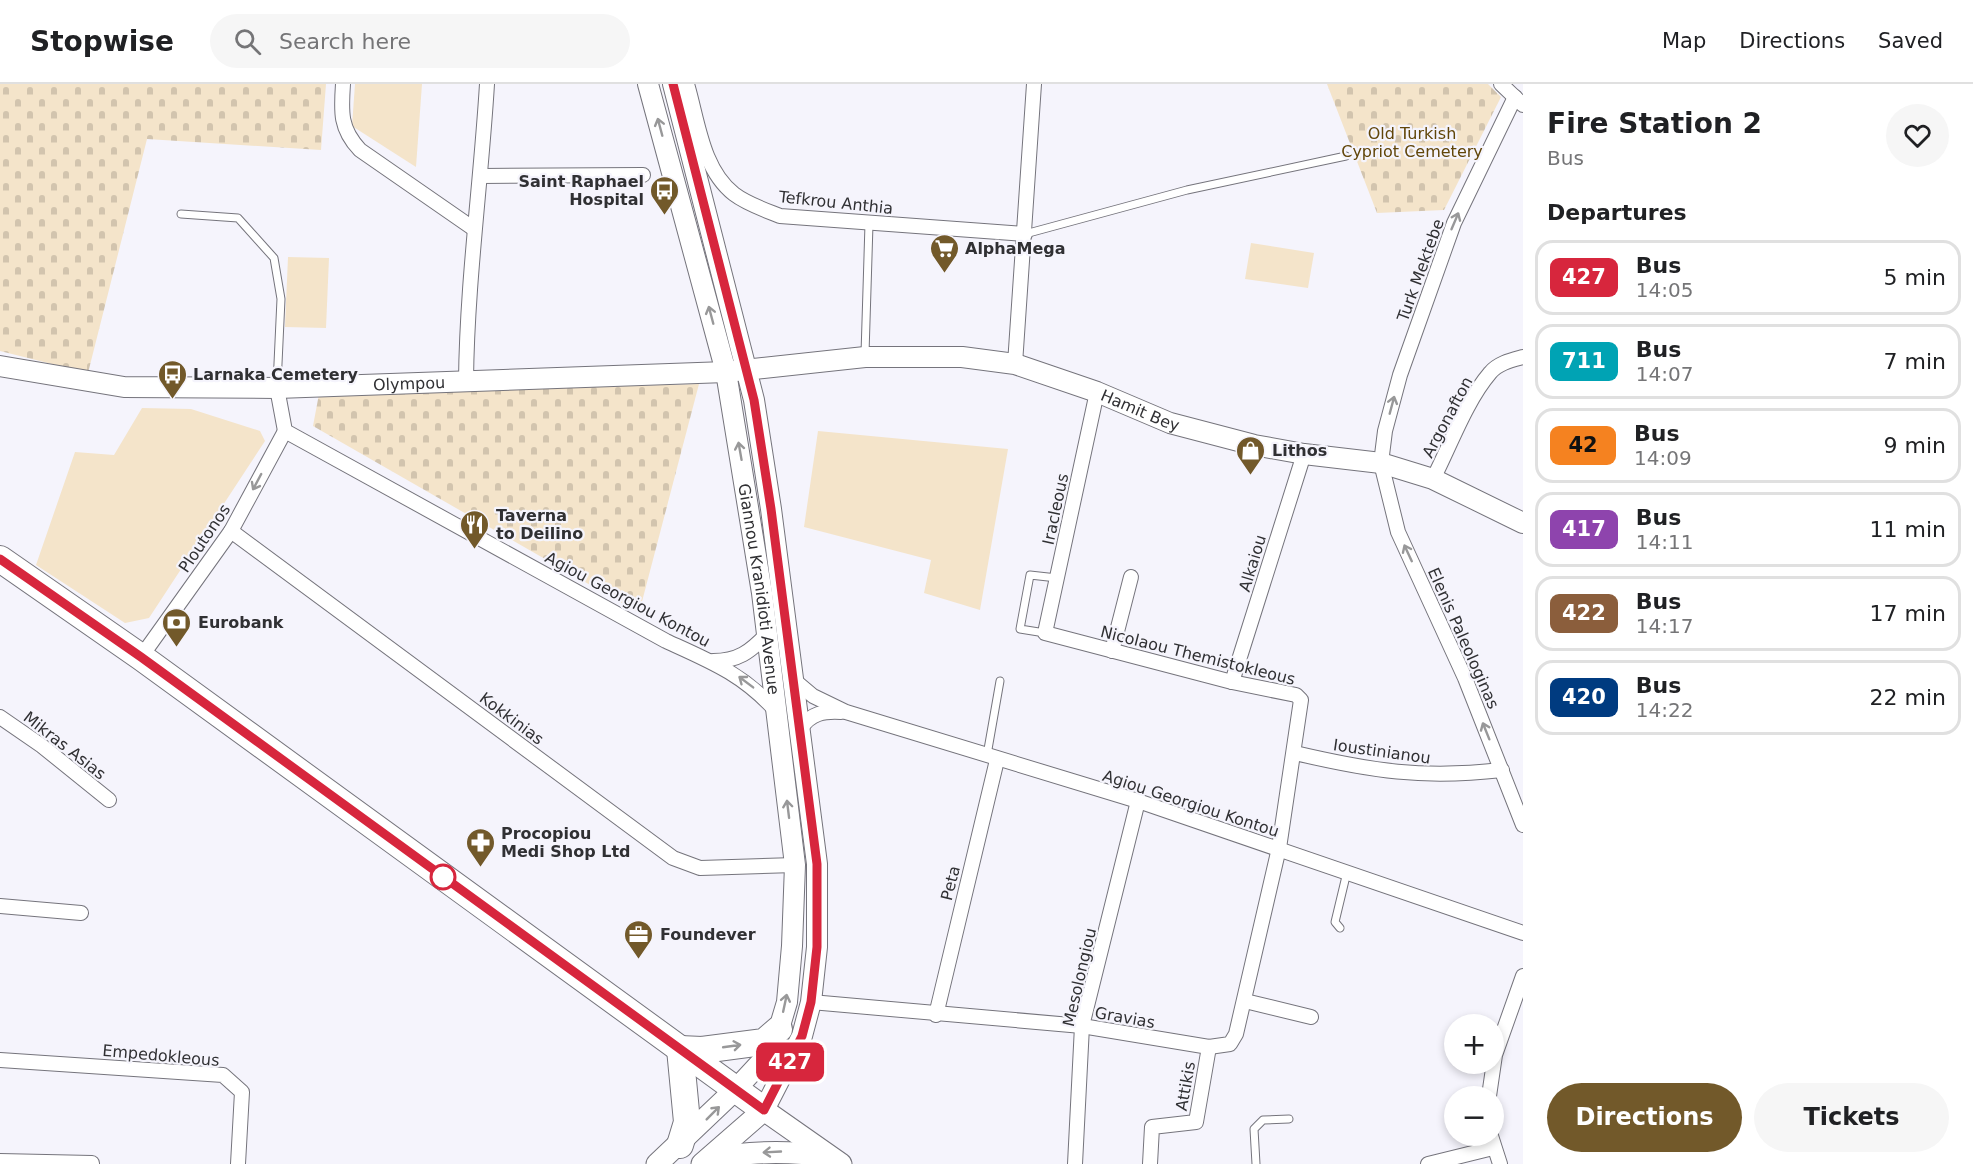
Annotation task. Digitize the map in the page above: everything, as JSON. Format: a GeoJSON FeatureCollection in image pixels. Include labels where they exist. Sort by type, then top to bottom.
{"type":"FeatureCollection","features":[{"type":"Feature","properties":{"kind":"highway"},"geometry":{"type":"LineString","coordinates":[[0,559],[141,657],[764,1110]]}},
{"type":"Feature","properties":{"kind":"highway"},"geometry":{"type":"LineString","coordinates":[[680,1049],[702,1050],[764,1042],[778,1029]]}},
{"type":"Feature","properties":{"kind":"highway"},"geometry":{"type":"LineString","coordinates":[[680,1049],[687,1122],[680,1145]]}},
{"type":"Feature","properties":{"kind":"main road","name":"Giannou Kranidioti Avenue"},"geometry":{"type":"LineString","coordinates":[[648,84],[726,372],[751,513],[795,865],[787,1002],[778,1029],[762,1061],[736,1089]]}},
{"type":"Feature","properties":{"kind":"main road","name":"Giannou Kranidioti Avenue"},"geometry":{"type":"LineString","coordinates":[[673,84],[748,369],[771,509],[801,728],[819,891],[811,1002],[802,1036],[764,1110]]}},
{"type":"Feature","properties":{"kind":"main road","name":"Hamit Bey"},"geometry":{"type":"LineString","coordinates":[[748,369],[865,357],[962,357],[1015,364],[1097,392],[1170,423],[1304,454],[1382,463],[1433,479],[1523,523]]}},
{"type":"Feature","properties":{"kind":"main road","name":"Olympou"},"geometry":{"type":"LineString","coordinates":[[0,366],[124,387],[277,388],[726,372],[748,369]]}},
{"type":"Feature","properties":{"kind":"main road"},"geometry":{"type":"LineString","coordinates":[[657,1164],[680,1145],[736,1089]]}},
{"type":"Feature","properties":{"kind":"main road"},"geometry":{"type":"LineString","coordinates":[[704,1162],[764,1110],[836,1160]]}},
{"type":"Feature","properties":{"kind":"main road"},"geometry":{"type":"LineString","coordinates":[[704,1162],[736,1154],[792,1151],[836,1160]]}},
{"type":"Feature","properties":{"kind":"street"},"geometry":{"type":"LineString","coordinates":[[343,84],[341,118],[350,140],[360,150],[474,229]]}},
{"type":"Feature","properties":{"kind":"street"},"geometry":{"type":"LineString","coordinates":[[466,381],[474,229],[482,176],[487,84]]}},
{"type":"Feature","properties":{"kind":"street","name":"Tefkrou Anthia"},"geometry":{"type":"LineString","coordinates":[[687,84],[710,167],[734,195],[780,216],[1025,234]]}},
{"type":"Feature","properties":{"kind":"street"},"geometry":{"type":"LineString","coordinates":[[1015,364],[1034,84]]}},
{"type":"Feature","properties":{"kind":"street"},"geometry":{"type":"LineString","coordinates":[[1503,84],[1519,101]]}},
{"type":"Feature","properties":{"kind":"street","name":"Turk Mektebe"},"geometry":{"type":"LineString","coordinates":[[1382,463],[1385,431],[1400,375],[1454,223],[1519,101]]}},
{"type":"Feature","properties":{"kind":"street"},"geometry":{"type":"LineString","coordinates":[[482,176],[643,175]]}},
{"type":"Feature","properties":{"kind":"street","name":"Argonafton"},"geometry":{"type":"LineString","coordinates":[[1433,479],[1476,395],[1491,371],[1507,361],[1523,357]]}},
{"type":"Feature","properties":{"kind":"street"},"geometry":{"type":"LineString","coordinates":[[277,388],[285,430]]}},
{"type":"Feature","properties":{"kind":"street","name":"Iracleous"},"geometry":{"type":"LineString","coordinates":[[1045,633],[1097,392]]}},
{"type":"Feature","properties":{"kind":"street","name":"Agiou Georgiou Kontou"},"geometry":{"type":"LineString","coordinates":[[285,430],[666,641],[711,661],[745,680],[776,711]]}},
{"type":"Feature","properties":{"kind":"street","name":"Ploutonos"},"geometry":{"type":"LineString","coordinates":[[141,657],[231,531],[285,430]]}},
{"type":"Feature","properties":{"kind":"street","name":"Alkaiou"},"geometry":{"type":"LineString","coordinates":[[1232,682],[1304,454]]}},
{"type":"Feature","properties":{"kind":"street","name":"Elenis Paleologinas"},"geometry":{"type":"LineString","coordinates":[[1382,463],[1398,532],[1465,678],[1523,825]]}},
{"type":"Feature","properties":{"kind":"street","name":"Kokkinias"},"geometry":{"type":"LineString","coordinates":[[231,531],[674,858],[700,868],[795,865]]}},
{"type":"Feature","properties":{"kind":"street"},"geometry":{"type":"LineString","coordinates":[[1112,651],[1131,577]]}},
{"type":"Feature","properties":{"kind":"street","name":"Nicolaou Themistokleous"},"geometry":{"type":"LineString","coordinates":[[1045,633],[1232,682],[1300,697],[1295,753],[1279,848]]}},
{"type":"Feature","properties":{"kind":"street","name":"Agiou Georgiou Kontou"},"geometry":{"type":"LineString","coordinates":[[711,661],[731,661],[741,657],[767,634]]}},
{"type":"Feature","properties":{"kind":"street","name":"Agiou Georgiou Kontou"},"geometry":{"type":"LineString","coordinates":[[794,680],[813,696],[846,712],[1138,801],[1523,933]]}},
{"type":"Feature","properties":{"kind":"street","name":"Agiou Georgiou Kontou"},"geometry":{"type":"LineString","coordinates":[[801,728],[807,719],[821,712],[846,712]]}},
{"type":"Feature","properties":{"kind":"street","name":"Mikras Asias"},"geometry":{"type":"LineString","coordinates":[[0,717],[42,746],[109,800]]}},
{"type":"Feature","properties":{"kind":"street","name":"Ioustinianou"},"geometry":{"type":"LineString","coordinates":[[1295,753],[1355,767],[1409,775],[1454,776],[1502,770]]}},
{"type":"Feature","properties":{"kind":"street","name":"Peta"},"geometry":{"type":"LineString","coordinates":[[936,1014],[992,758]]}},
{"type":"Feature","properties":{"kind":"street","name":"Mesolongiou"},"geometry":{"type":"LineString","coordinates":[[1075,1164],[1082,1026],[1138,801]]}},
{"type":"Feature","properties":{"kind":"street"},"geometry":{"type":"LineString","coordinates":[[1209,1047],[1230,1044],[1236,1034],[1279,848]]}},
{"type":"Feature","properties":{"kind":"street"},"geometry":{"type":"LineString","coordinates":[[0,906],[81,913]]}},
{"type":"Feature","properties":{"kind":"street"},"geometry":{"type":"LineString","coordinates":[[1490,1086],[1495,1055],[1523,976]]}},
{"type":"Feature","properties":{"kind":"street"},"geometry":{"type":"LineString","coordinates":[[1245,1001],[1311,1017]]}},
{"type":"Feature","properties":{"kind":"street","name":"Gravias"},"geometry":{"type":"LineString","coordinates":[[811,1002],[1082,1026],[1209,1047]]}},
{"type":"Feature","properties":{"kind":"street","name":"Attikis"},"geometry":{"type":"LineString","coordinates":[[1150,1164],[1152,1127],[1196,1122],[1209,1047]]}},
{"type":"Feature","properties":{"kind":"street","name":"Empedokleous"},"geometry":{"type":"LineString","coordinates":[[0,1060],[222,1075],[242,1092],[238,1164]]}},
{"type":"Feature","properties":{"kind":"street"},"geometry":{"type":"LineString","coordinates":[[1428,1164],[1480,1146]]}},
{"type":"Feature","properties":{"kind":"street"},"geometry":{"type":"LineString","coordinates":[[1493,1146],[1500,1164]]}},
{"type":"Feature","properties":{"kind":"street"},"geometry":{"type":"LineString","coordinates":[[0,1161],[92,1163]]}},
{"type":"Feature","properties":{"kind":"lane"},"geometry":{"type":"LineString","coordinates":[[1025,234],[1186,190],[1346,156]]}},
{"type":"Feature","properties":{"kind":"lane"},"geometry":{"type":"LineString","coordinates":[[181,214],[238,218],[274,258],[280,299],[277,388]]}},
{"type":"Feature","properties":{"kind":"lane"},"geometry":{"type":"LineString","coordinates":[[865,357],[869,224]]}},
{"type":"Feature","properties":{"kind":"lane"},"geometry":{"type":"LineString","coordinates":[[1045,633],[1020,629],[1030,575],[1057,578]]}},
{"type":"Feature","properties":{"kind":"lane"},"geometry":{"type":"LineString","coordinates":[[992,758],[1000,681]]}},
{"type":"Feature","properties":{"kind":"lane"},"geometry":{"type":"LineString","coordinates":[[1340,927],[1335,922],[1336,913],[1347,872]]}},
{"type":"Feature","properties":{"kind":"lane"},"geometry":{"type":"LineString","coordinates":[[1256,1164],[1254,1129],[1263,1120],[1289,1119]]}},
{"type":"Feature","properties":{"kind":"green space"},"geometry":{"type":"Polygon","coordinates":[[[0,84],[326,84],[321,150],[147,139],[88,373],[0,351],[0,84]]]}},
{"type":"Feature","properties":{"kind":"green space"},"geometry":{"type":"Polygon","coordinates":[[[355,84],[422,84],[416,167],[352,126],[355,84]]]}},
{"type":"Feature","properties":{"kind":"green space","name":"Old Turkish Cypriot Cemetery"},"geometry":{"type":"Polygon","coordinates":[[[1327,84],[1488,84],[1501,97],[1444,210],[1377,213],[1327,84]]]}},
{"type":"Feature","properties":{"kind":"green space"},"geometry":{"type":"Polygon","coordinates":[[[1251,243],[1314,253],[1308,288],[1245,279],[1251,243]]]}},
{"type":"Feature","properties":{"kind":"green space"},"geometry":{"type":"Polygon","coordinates":[[[288,257],[329,258],[326,328],[285,327],[288,257]]]}},
{"type":"Feature","properties":{"kind":"green space"},"geometry":{"type":"Polygon","coordinates":[[[699,384],[639,613],[313,426],[319,394],[699,384]]]}},
{"type":"Feature","properties":{"kind":"green space"},"geometry":{"type":"Polygon","coordinates":[[[142,408],[191,409],[260,431],[265,441],[149,618],[125,623],[36,565],[75,452],[114,455],[142,408]]]}},
{"type":"Feature","properties":{"kind":"green space"},"geometry":{"type":"Polygon","coordinates":[[[818,431],[1008,449],[980,610],[924,593],[931,560],[804,527],[818,431]]]}},
{"type":"Feature","properties":{"kind":"bus line","name":"427"},"geometry":{"type":"LineString","coordinates":[[0,559],[141,657],[764,1110],[802,1036],[811,1002],[817,947],[819,891],[817,864],[801,728],[754,400],[748,369],[673,84]]}},
{"type":"Feature","properties":{"kind":"place","name":"Saint Raphael Hospital"},"geometry":{"type":"Point","coordinates":[665,216]}},
{"type":"Feature","properties":{"kind":"place","name":"AlphaMega"},"geometry":{"type":"Point","coordinates":[944,274]}},
{"type":"Feature","properties":{"kind":"place","name":"Larnaka Cemetery"},"geometry":{"type":"Point","coordinates":[172,400]}},
{"type":"Feature","properties":{"kind":"place","name":"Lithos"},"geometry":{"type":"Point","coordinates":[1251,476]}},
{"type":"Feature","properties":{"kind":"place","name":"Taverna to Deilino"},"geometry":{"type":"Point","coordinates":[475,550]}},
{"type":"Feature","properties":{"kind":"place","name":"Eurobank"},"geometry":{"type":"Point","coordinates":[177,648]}},
{"type":"Feature","properties":{"kind":"place","name":"Procopiou Medi Shop Ltd"},"geometry":{"type":"Point","coordinates":[480,868]}},
{"type":"Feature","properties":{"kind":"place","name":"Foundever"},"geometry":{"type":"Point","coordinates":[639,960]}}]}
